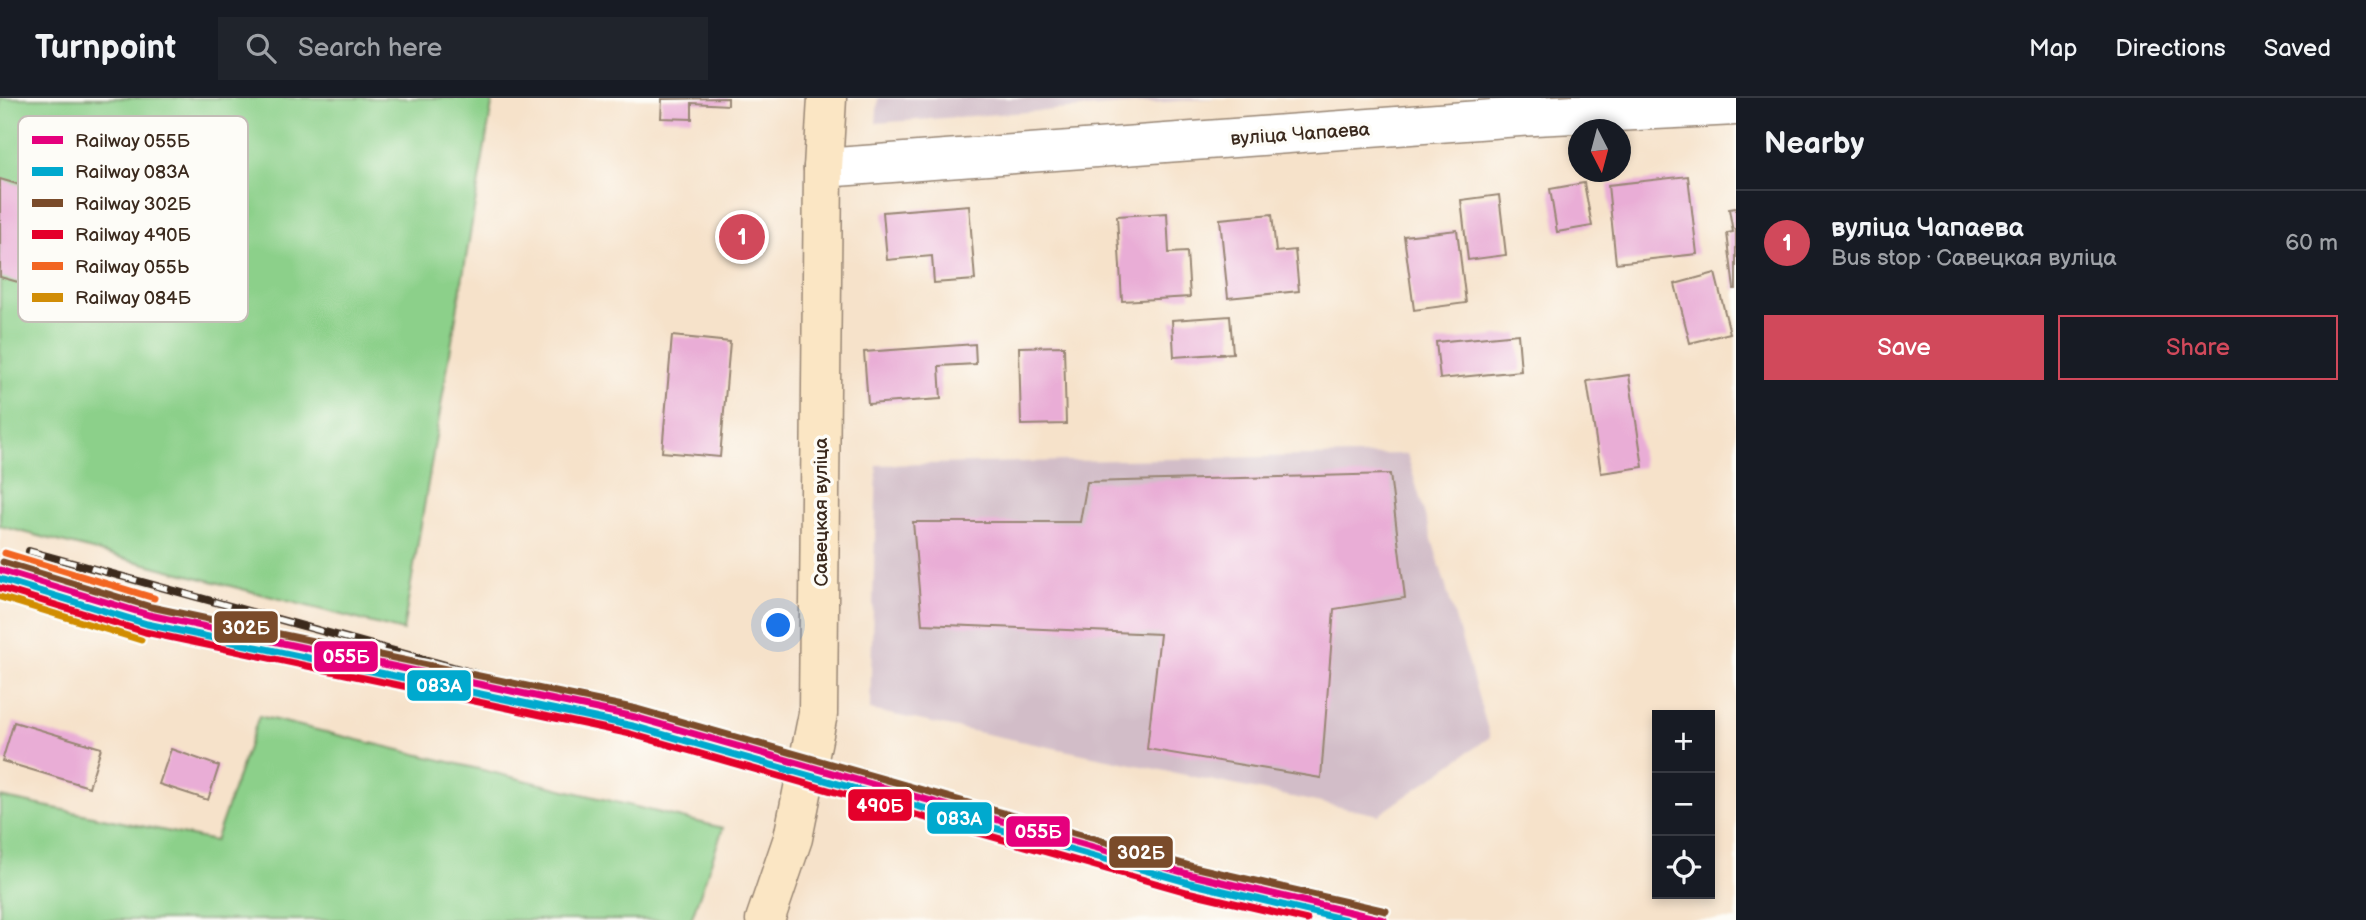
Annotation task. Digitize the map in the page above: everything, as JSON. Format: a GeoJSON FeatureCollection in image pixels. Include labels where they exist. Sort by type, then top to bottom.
{"type":"FeatureCollection","features":[{"type":"Feature","properties":{"kind":"main road","name":"Савецкая вуліца"},"geometry":{"type":"LineString","coordinates":[[765,920],[793,838],[818,714],[823,168],[827,98]]}},
{"type":"Feature","properties":{"kind":"street","name":"вуліца Чапаева"},"geometry":{"type":"LineString","coordinates":[[823,168],[1533,107],[1736,106]]}},
{"type":"Feature","properties":{"kind":"shaded area"},"geometry":{"type":"Polygon","coordinates":[[[878,98],[1218,98],[876,123],[878,98]]]}},
{"type":"Feature","properties":{"kind":"shaded area"},"geometry":{"type":"Polygon","coordinates":[[[1407,454],[1490,737],[1379,815],[870,710],[877,465],[1407,454]]]}},
{"type":"Feature","properties":{"kind":"green space"},"geometry":{"type":"Polygon","coordinates":[[[0,98],[493,98],[403,631],[0,526],[0,98]]]}},
{"type":"Feature","properties":{"kind":"green space"},"geometry":{"type":"Polygon","coordinates":[[[259,716],[723,828],[691,920],[0,920],[0,797],[215,841],[259,716]]]}},
{"type":"Feature","properties":{"kind":"building"},"geometry":{"type":"Polygon","coordinates":[[[728,98],[728,105],[692,103],[692,119],[661,118],[662,99],[728,98]]]}},
{"type":"Feature","properties":{"kind":"building"},"geometry":{"type":"Polygon","coordinates":[[[1688,176],[1697,254],[1616,263],[1608,185],[1688,176]]]}},
{"type":"Feature","properties":{"kind":"building"},"geometry":{"type":"Polygon","coordinates":[[[0,179],[18,184],[18,282],[0,277],[0,179]]]}},
{"type":"Feature","properties":{"kind":"building"},"geometry":{"type":"Polygon","coordinates":[[[1584,183],[1592,226],[1557,232],[1550,189],[1584,183]]]}},
{"type":"Feature","properties":{"kind":"building"},"geometry":{"type":"Polygon","coordinates":[[[1499,195],[1506,255],[1468,260],[1461,200],[1499,195]]]}},
{"type":"Feature","properties":{"kind":"building"},"geometry":{"type":"Polygon","coordinates":[[[969,205],[975,280],[934,283],[932,256],[887,260],[883,212],[969,205]]]}},
{"type":"Feature","properties":{"kind":"building"},"geometry":{"type":"Polygon","coordinates":[[[1736,208],[1734,289],[1727,233],[1733,232],[1729,209],[1736,208]]]}},
{"type":"Feature","properties":{"kind":"building"},"geometry":{"type":"Polygon","coordinates":[[[1167,213],[1169,253],[1187,252],[1190,297],[1122,301],[1117,216],[1167,213]]]}},
{"type":"Feature","properties":{"kind":"building"},"geometry":{"type":"Polygon","coordinates":[[[1272,214],[1276,252],[1295,250],[1299,291],[1228,298],[1220,219],[1272,214]]]}},
{"type":"Feature","properties":{"kind":"building"},"geometry":{"type":"Polygon","coordinates":[[[1457,230],[1466,303],[1414,310],[1404,236],[1457,230]]]}},
{"type":"Feature","properties":{"kind":"building"},"geometry":{"type":"Polygon","coordinates":[[[1715,273],[1730,333],[1690,343],[1675,284],[1715,273]]]}},
{"type":"Feature","properties":{"kind":"building"},"geometry":{"type":"Polygon","coordinates":[[[1230,316],[1233,353],[1174,357],[1172,320],[1230,316]]]}},
{"type":"Feature","properties":{"kind":"building"},"geometry":{"type":"Polygon","coordinates":[[[1518,334],[1521,371],[1440,379],[1436,342],[1518,334]]]}},
{"type":"Feature","properties":{"kind":"building"},"geometry":{"type":"Polygon","coordinates":[[[672,336],[730,342],[720,457],[662,452],[672,336]]]}},
{"type":"Feature","properties":{"kind":"building"},"geometry":{"type":"Polygon","coordinates":[[[975,344],[976,364],[939,366],[941,399],[868,404],[864,352],[975,344]]]}},
{"type":"Feature","properties":{"kind":"building"},"geometry":{"type":"Polygon","coordinates":[[[1064,346],[1066,424],[1021,425],[1019,347],[1064,346]]]}},
{"type":"Feature","properties":{"kind":"building"},"geometry":{"type":"Polygon","coordinates":[[[1629,375],[1643,467],[1601,473],[1587,381],[1629,375]]]}},
{"type":"Feature","properties":{"kind":"building"},"geometry":{"type":"Polygon","coordinates":[[[1390,474],[1405,598],[1334,609],[1321,778],[1147,749],[1160,634],[922,624],[913,522],[1080,522],[1087,482],[1390,474]]]}},
{"type":"Feature","properties":{"kind":"building"},"geometry":{"type":"Polygon","coordinates":[[[14,722],[101,748],[89,787],[2,761],[14,722]]]}},
{"type":"Feature","properties":{"kind":"building"},"geometry":{"type":"Polygon","coordinates":[[[171,749],[219,766],[208,800],[159,784],[171,749]]]}},
{"type":"Feature","properties":{"kind":"railway"},"geometry":{"type":"LineString","coordinates":[[29,551],[635,717]]}},
{"type":"Feature","properties":{"kind":"rail line","name":"055Ь"},"geometry":{"type":"LineString","coordinates":[[5,553],[154,598]]}},
{"type":"Feature","properties":{"kind":"rail line","name":"302Б"},"geometry":{"type":"LineString","coordinates":[[3,562],[151,607],[637,709],[1194,867],[1386,911]]}},
{"type":"Feature","properties":{"kind":"rail line","name":"055Б"},"geometry":{"type":"LineString","coordinates":[[0,570],[149,615],[635,717],[1192,875],[1384,920]]}},
{"type":"Feature","properties":{"kind":"rail line","name":"083А"},"geometry":{"type":"LineString","coordinates":[[0,579],[147,624],[633,726],[1190,883],[1346,920]]}},
{"type":"Feature","properties":{"kind":"rail line","name":"490Б"},"geometry":{"type":"LineString","coordinates":[[0,588],[145,632],[631,734],[1187,892],[1307,920]]}},
{"type":"Feature","properties":{"kind":"rail line","name":"084Б"},"geometry":{"type":"LineString","coordinates":[[0,597],[141,640]]}},
{"type":"Feature","properties":{"kind":"place","name":"вуліца Чапаева"},"geometry":{"type":"Point","coordinates":[742,237]}}]}
